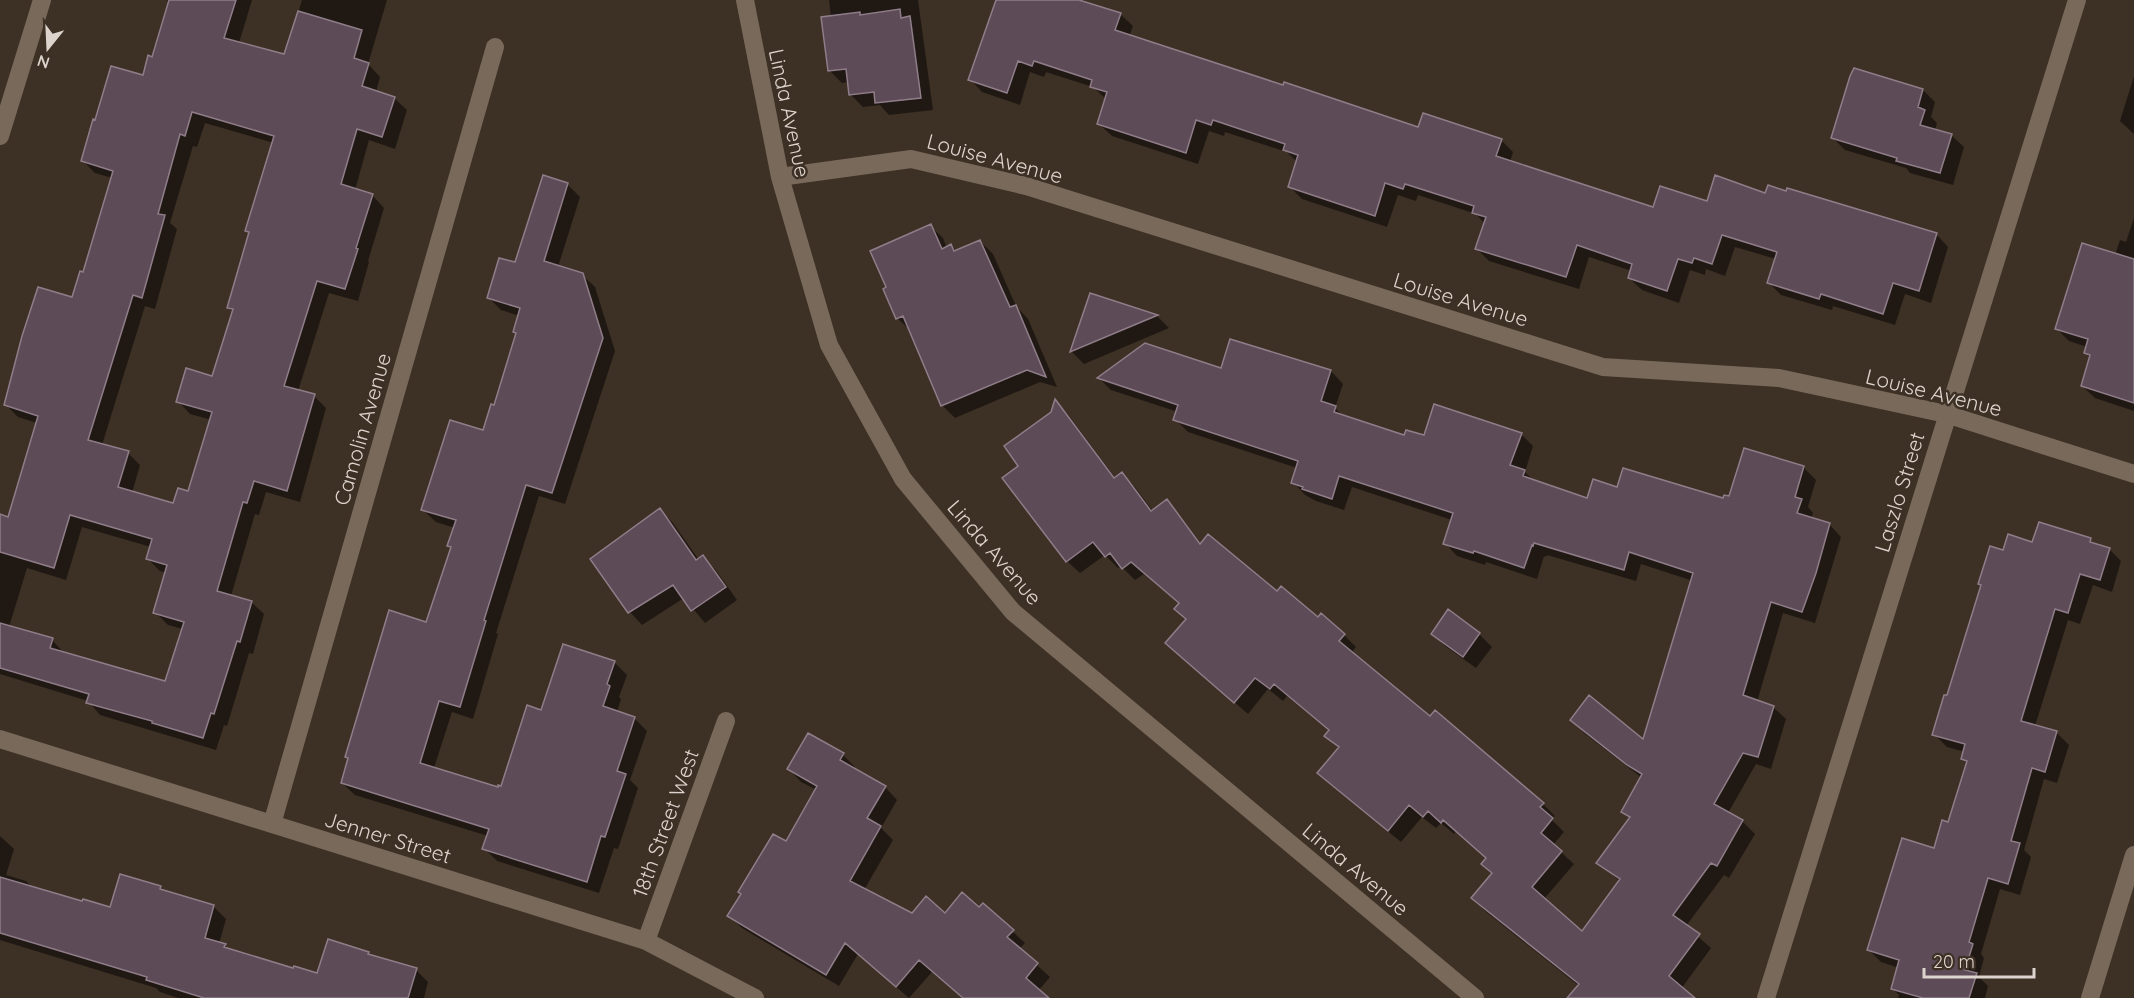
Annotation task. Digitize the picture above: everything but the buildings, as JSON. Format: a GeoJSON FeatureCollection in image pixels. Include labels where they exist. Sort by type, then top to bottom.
{"type":"FeatureCollection","features":[{"type":"Feature","properties":{"kind":"street"},"geometry":{"type":"LineString","coordinates":[[0,136],[42,0]]}},
{"type":"Feature","properties":{"kind":"street","name":"Linda Avenue"},"geometry":{"type":"LineString","coordinates":[[744,0],[780,177],[829,345],[903,479],[1013,612],[1475,998]]}},
{"type":"Feature","properties":{"kind":"street","name":"Laszlo Street"},"geometry":{"type":"LineString","coordinates":[[1766,998],[1946,414],[2077,0]]}},
{"type":"Feature","properties":{"kind":"street","name":"Camolin Avenue"},"geometry":{"type":"LineString","coordinates":[[272,824],[495,47]]}},
{"type":"Feature","properties":{"kind":"street","name":"Louise Avenue"},"geometry":{"type":"LineString","coordinates":[[780,177],[911,159],[1026,186],[1603,367],[1779,378],[1946,414],[2134,474]]}},
{"type":"Feature","properties":{"kind":"street","name":"18th Street West"},"geometry":{"type":"LineString","coordinates":[[646,941],[726,721]]}},
{"type":"Feature","properties":{"kind":"street","name":"Jenner Street"},"geometry":{"type":"LineString","coordinates":[[0,739],[646,941],[755,998]]}},
{"type":"Feature","properties":{"kind":"street"},"geometry":{"type":"LineString","coordinates":[[2090,998],[2134,855]]}}]}
